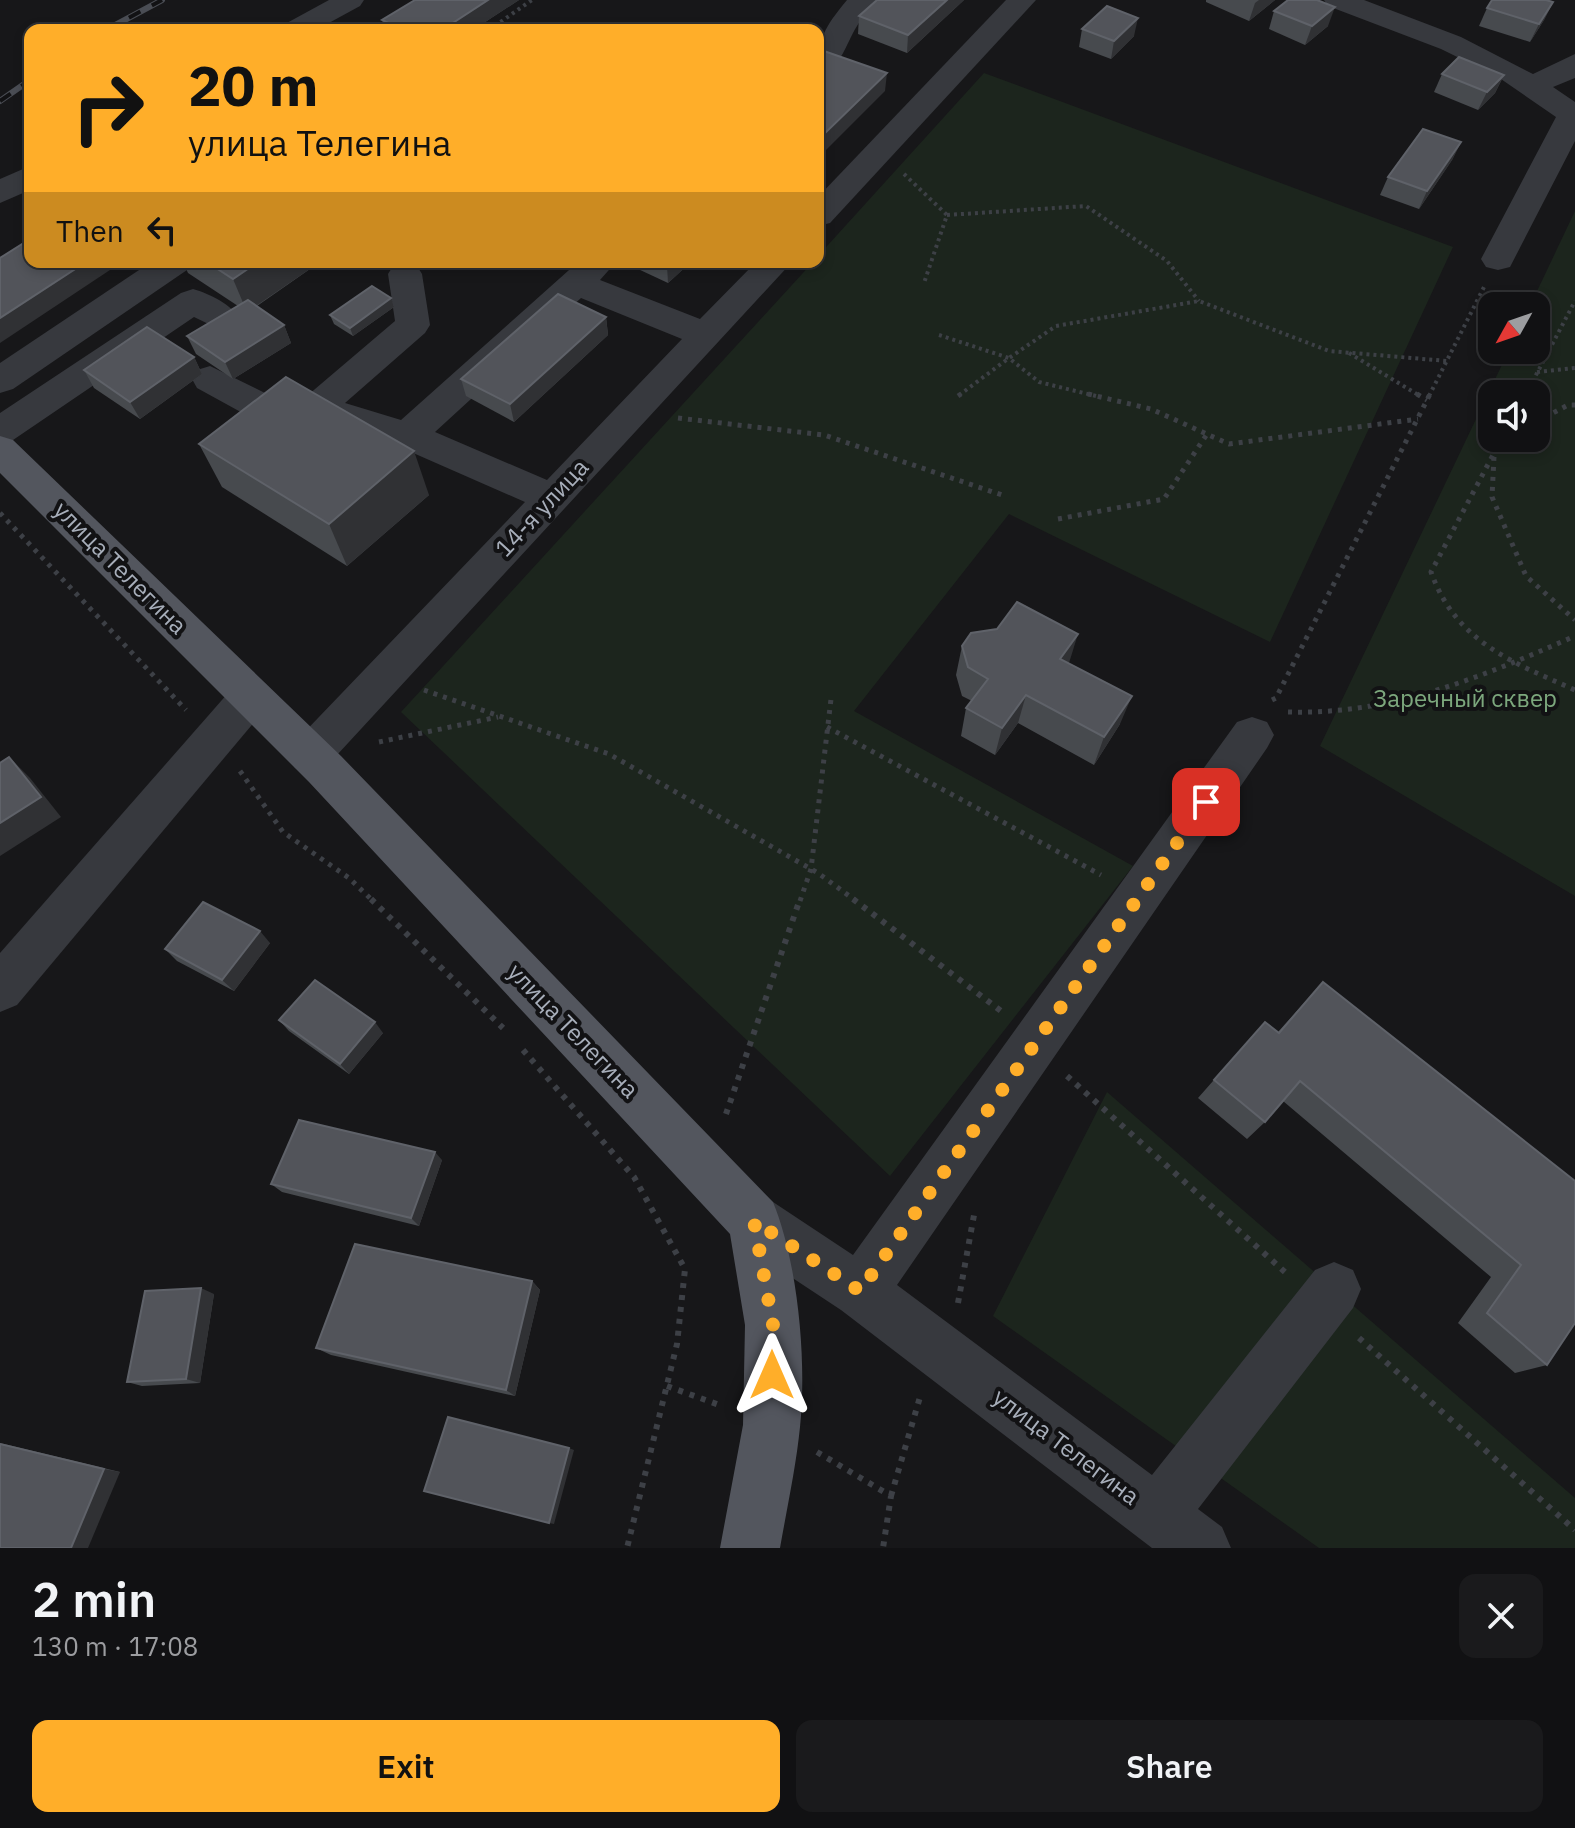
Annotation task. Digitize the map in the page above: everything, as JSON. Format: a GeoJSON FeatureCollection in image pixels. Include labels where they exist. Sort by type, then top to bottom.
{"type":"FeatureCollection","features":[{"type":"Feature","properties":{"kind":"main road","name":"улица Телегина"},"geometry":{"type":"LineString","coordinates":[[0,450],[310,755],[754,1221]]}},
{"type":"Feature","properties":{"kind":"main road"},"geometry":{"type":"LineString","coordinates":[[750,1548],[772,1425],[773,1325],[754,1221]]}},
{"type":"Feature","properties":{"kind":"street"},"geometry":{"type":"LineString","coordinates":[[309,24],[350,0]]}},
{"type":"Feature","properties":{"kind":"street"},"geometry":{"type":"LineString","coordinates":[[824,59],[844,22],[862,0]]}},
{"type":"Feature","properties":{"kind":"street"},"geometry":{"type":"LineString","coordinates":[[824,201],[832,182],[1022,0]]}},
{"type":"Feature","properties":{"kind":"street"},"geometry":{"type":"LineString","coordinates":[[1338,0],[1451,43],[1509,71],[1574,115],[1498,259]]}},
{"type":"Feature","properties":{"kind":"street"},"geometry":{"type":"LineString","coordinates":[[1530,86],[1570,69],[1575,63]]}},
{"type":"Feature","properties":{"kind":"street"},"geometry":{"type":"LineString","coordinates":[[0,193],[24,179]]}},
{"type":"Feature","properties":{"kind":"street"},"geometry":{"type":"LineString","coordinates":[[0,380],[166,268]]}},
{"type":"Feature","properties":{"kind":"street","name":"14-я улица"},"geometry":{"type":"LineString","coordinates":[[310,755],[769,268]]}},
{"type":"Feature","properties":{"kind":"street"},"geometry":{"type":"LineString","coordinates":[[408,435],[588,273],[706,335]]}},
{"type":"Feature","properties":{"kind":"street"},"geometry":{"type":"LineString","coordinates":[[316,408],[413,325],[405,274]]}},
{"type":"Feature","properties":{"kind":"street"},"geometry":{"type":"LineString","coordinates":[[0,431],[193,301],[223,319]]}},
{"type":"Feature","properties":{"kind":"street"},"geometry":{"type":"LineString","coordinates":[[210,379],[261,407],[316,408],[408,435],[552,498]]}},
{"type":"Feature","properties":{"kind":"street"},"geometry":{"type":"LineString","coordinates":[[0,989],[251,696]]}},
{"type":"Feature","properties":{"kind":"street"},"geometry":{"type":"LineString","coordinates":[[860,1291],[1266,717]]}},
{"type":"Feature","properties":{"kind":"street","name":"улица Телегина"},"geometry":{"type":"LineString","coordinates":[[754,1221],[860,1291],[1201,1548]]}},
{"type":"Feature","properties":{"kind":"street"},"geometry":{"type":"LineString","coordinates":[[1157,1515],[1334,1289]]}},
{"type":"Feature","properties":{"kind":"path"},"geometry":{"type":"LineString","coordinates":[[498,24],[532,0]]}},
{"type":"Feature","properties":{"kind":"path"},"geometry":{"type":"LineString","coordinates":[[901,171],[947,215],[1086,206],[1167,261],[1199,301],[1329,351],[1447,361]]}},
{"type":"Feature","properties":{"kind":"path"},"geometry":{"type":"LineString","coordinates":[[924,283],[947,215]]}},
{"type":"Feature","properties":{"kind":"path"},"geometry":{"type":"LineString","coordinates":[[1266,717],[1498,259]]}},
{"type":"Feature","properties":{"kind":"path"},"geometry":{"type":"LineString","coordinates":[[958,396],[1056,326],[1199,301]]}},
{"type":"Feature","properties":{"kind":"path"},"geometry":{"type":"LineString","coordinates":[[1533,380],[1575,301]]}},
{"type":"Feature","properties":{"kind":"path"},"geometry":{"type":"LineString","coordinates":[[939,335],[1009,358],[1039,382],[1151,409],[1229,444],[1418,419]]}},
{"type":"Feature","properties":{"kind":"path"},"geometry":{"type":"LineString","coordinates":[[1348,353],[1427,400]]}},
{"type":"Feature","properties":{"kind":"path"},"geometry":{"type":"LineString","coordinates":[[1537,372],[1575,368]]}},
{"type":"Feature","properties":{"kind":"path"},"geometry":{"type":"LineString","coordinates":[[1550,415],[1568,405],[1575,405]]}},
{"type":"Feature","properties":{"kind":"path"},"geometry":{"type":"LineString","coordinates":[[669,416],[824,435],[1002,495]]}},
{"type":"Feature","properties":{"kind":"path"},"geometry":{"type":"LineString","coordinates":[[1058,519],[1164,499],[1207,434]]}},
{"type":"Feature","properties":{"kind":"path"},"geometry":{"type":"LineString","coordinates":[[1495,452],[1431,572],[1436,593],[1459,626],[1490,650],[1575,690]]}},
{"type":"Feature","properties":{"kind":"path"},"geometry":{"type":"LineString","coordinates":[[1496,452],[1492,497],[1526,576],[1575,620]]}},
{"type":"Feature","properties":{"kind":"path"},"geometry":{"type":"LineString","coordinates":[[0,513],[214,740],[283,832],[349,878],[510,1035]]}},
{"type":"Feature","properties":{"kind":"path"},"geometry":{"type":"LineString","coordinates":[[1266,717],[1389,706],[1513,663],[1575,636]]}},
{"type":"Feature","properties":{"kind":"path"},"geometry":{"type":"LineString","coordinates":[[418,688],[609,754],[811,869],[1028,1031],[1034,1046]]}},
{"type":"Feature","properties":{"kind":"path"},"geometry":{"type":"LineString","coordinates":[[726,1114],[811,869],[831,699]]}},
{"type":"Feature","properties":{"kind":"path"},"geometry":{"type":"LineString","coordinates":[[371,744],[501,717]]}},
{"type":"Feature","properties":{"kind":"path"},"geometry":{"type":"LineString","coordinates":[[827,727],[1141,897]]}},
{"type":"Feature","properties":{"kind":"path"},"geometry":{"type":"LineString","coordinates":[[521,1047],[634,1177],[685,1269],[677,1344],[627,1548]]}},
{"type":"Feature","properties":{"kind":"green space"},"geometry":{"type":"Polygon","coordinates":[[[984,73],[1453,247],[1270,642],[1009,514],[854,711],[1133,866],[890,1176],[401,712],[808,268],[824,268],[824,249],[984,73]]]}},
{"type":"Feature","properties":{"kind":"green space","name":"Заречный сквер"},"geometry":{"type":"Polygon","coordinates":[[[1575,211],[1575,896],[1320,746],[1478,415],[1478,452],[1550,452],[1550,380],[1495,380],[1502,364],[1550,364],[1550,292],[1537,292],[1575,211]]]}},
{"type":"Feature","properties":{"kind":"green space"},"geometry":{"type":"Polygon","coordinates":[[[1107,1092],[1575,1498],[1575,1548],[1319,1548],[993,1316],[1107,1092]]]}},
{"type":"Feature","properties":{"kind":"building"},"geometry":{"type":"Polygon","coordinates":[[[415,0],[488,0],[451,24],[390,24],[382,20],[415,0]]]}},
{"type":"Feature","properties":{"kind":"building"},"geometry":{"type":"Polygon","coordinates":[[[877,0],[947,0],[908,35],[859,16],[877,0]]]}},
{"type":"Feature","properties":{"kind":"building"},"geometry":{"type":"Polygon","coordinates":[[[1288,0],[1317,0],[1335,7],[1312,26],[1274,11],[1288,0]]]}},
{"type":"Feature","properties":{"kind":"building"},"geometry":{"type":"Polygon","coordinates":[[[1492,0],[1553,2],[1539,24],[1487,8],[1492,0]]]}},
{"type":"Feature","properties":{"kind":"building"},"geometry":{"type":"Polygon","coordinates":[[[1107,6],[1138,18],[1114,41],[1082,29],[1107,6]]]}},
{"type":"Feature","properties":{"kind":"building"},"geometry":{"type":"Polygon","coordinates":[[[824,51],[887,73],[824,134],[824,51]]]}},
{"type":"Feature","properties":{"kind":"building"},"geometry":{"type":"Polygon","coordinates":[[[1459,57],[1504,75],[1487,92],[1442,74],[1459,57]]]}},
{"type":"Feature","properties":{"kind":"building"},"geometry":{"type":"Polygon","coordinates":[[[1423,129],[1461,142],[1427,191],[1388,177],[1423,129]]]}},
{"type":"Feature","properties":{"kind":"building"},"geometry":{"type":"Polygon","coordinates":[[[24,243],[24,268],[77,268],[0,318],[0,258],[24,243]]]}},
{"type":"Feature","properties":{"kind":"building"},"geometry":{"type":"Polygon","coordinates":[[[216,268],[249,268],[233,279],[216,268]]]}},
{"type":"Feature","properties":{"kind":"building"},"geometry":{"type":"Polygon","coordinates":[[[372,286],[391,298],[350,328],[330,315],[372,286]]]}},
{"type":"Feature","properties":{"kind":"building"},"geometry":{"type":"Polygon","coordinates":[[[558,294],[606,317],[510,404],[461,379],[558,294]]]}},
{"type":"Feature","properties":{"kind":"building"},"geometry":{"type":"Polygon","coordinates":[[[248,300],[284,325],[225,362],[187,336],[248,300]]]}},
{"type":"Feature","properties":{"kind":"building"},"geometry":{"type":"Polygon","coordinates":[[[147,327],[194,357],[130,402],[84,370],[147,327]]]}},
{"type":"Feature","properties":{"kind":"building"},"geometry":{"type":"Polygon","coordinates":[[[286,377],[414,451],[329,524],[199,444],[286,377]]]}},
{"type":"Feature","properties":{"kind":"building"},"geometry":{"type":"Polygon","coordinates":[[[1017,602],[1078,634],[1060,659],[1132,696],[1104,737],[1026,695],[1002,728],[966,708],[988,679],[968,667],[962,646],[971,633],[997,629],[1017,602]]]}},
{"type":"Feature","properties":{"kind":"building"},"geometry":{"type":"Polygon","coordinates":[[[9,757],[41,797],[0,823],[0,763],[9,757]]]}},
{"type":"Feature","properties":{"kind":"building"},"geometry":{"type":"Polygon","coordinates":[[[203,902],[260,931],[222,980],[165,949],[203,902]]]}},
{"type":"Feature","properties":{"kind":"building"},"geometry":{"type":"Polygon","coordinates":[[[315,980],[375,1022],[340,1064],[279,1020],[315,980]]]}},
{"type":"Feature","properties":{"kind":"building"},"geometry":{"type":"Polygon","coordinates":[[[1323,982],[1575,1181],[1575,1323],[1547,1365],[1487,1313],[1521,1265],[1300,1081],[1265,1122],[1214,1080],[1265,1022],[1279,1033],[1323,982]]]}},
{"type":"Feature","properties":{"kind":"building"},"geometry":{"type":"Polygon","coordinates":[[[299,1120],[435,1152],[411,1218],[271,1184],[299,1120]]]}},
{"type":"Feature","properties":{"kind":"building"},"geometry":{"type":"Polygon","coordinates":[[[355,1244],[532,1281],[506,1390],[316,1348],[355,1244]]]}},
{"type":"Feature","properties":{"kind":"building"},"geometry":{"type":"Polygon","coordinates":[[[201,1288],[186,1379],[127,1382],[145,1291],[201,1288]]]}},
{"type":"Feature","properties":{"kind":"building"},"geometry":{"type":"Polygon","coordinates":[[[448,1417],[569,1448],[549,1523],[424,1491],[448,1417]]]}},
{"type":"Feature","properties":{"kind":"building"},"geometry":{"type":"Polygon","coordinates":[[[0,1444],[104,1469],[71,1548],[0,1548],[0,1444]]]}},
{"type":"Feature","properties":{"kind":"railway"},"geometry":{"type":"LineString","coordinates":[[117,24],[162,0]]}},
{"type":"Feature","properties":{"kind":"railway"},"geometry":{"type":"LineString","coordinates":[[0,101],[24,84]]}},
{"type":"Feature","properties":{"kind":"route"},"geometry":{"type":"LineString","coordinates":[[772,1375],[773,1325],[754,1221],[860,1291],[1206,802]]}}]}
